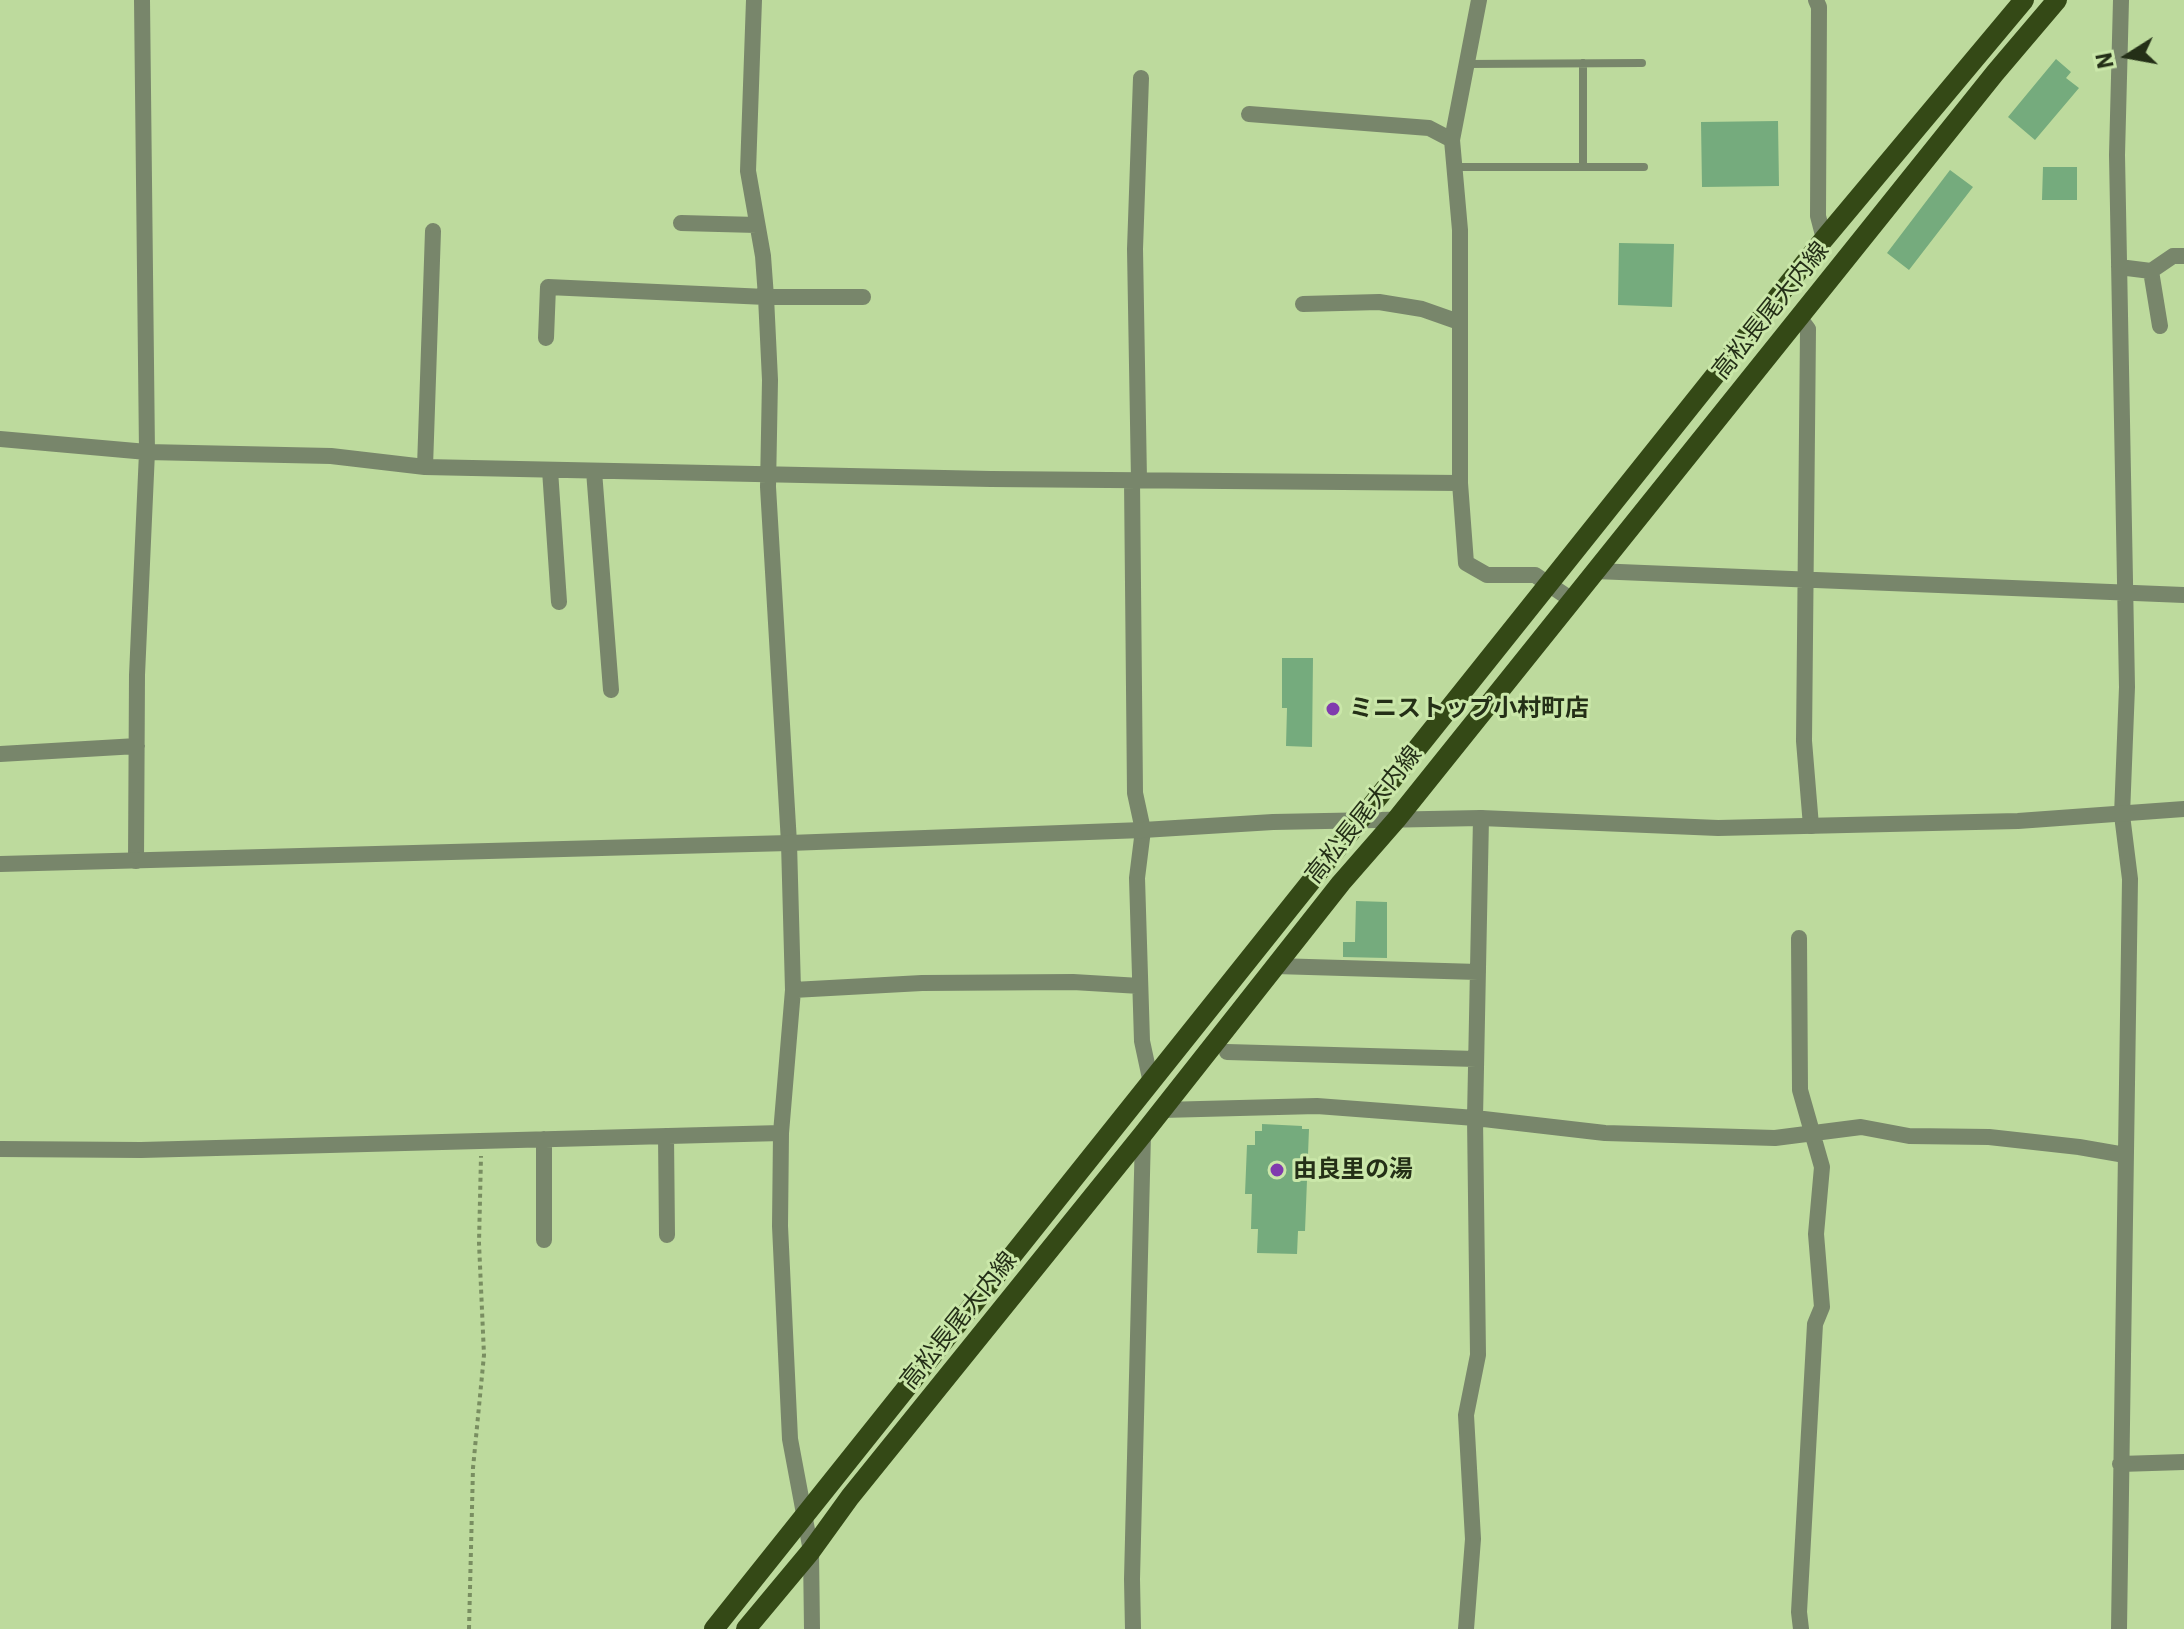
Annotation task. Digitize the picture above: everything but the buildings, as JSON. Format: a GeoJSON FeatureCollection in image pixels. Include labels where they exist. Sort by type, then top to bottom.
{"type":"FeatureCollection","features":[{"type":"Feature","properties":{"kind":"main road","name":"高松長尾大内線"},"geometry":{"type":"LineString","coordinates":[[714,1629],[1824,239],[2024,0]]}},
{"type":"Feature","properties":{"kind":"main road","name":"高松長尾大内線"},"geometry":{"type":"LineString","coordinates":[[746,1629],[1275,966],[2057,0]]}},
{"type":"Feature","properties":{"kind":"street"},"geometry":{"type":"LineString","coordinates":[[136,861],[147,452],[142,0]]}},
{"type":"Feature","properties":{"kind":"street"},"geometry":{"type":"LineString","coordinates":[[754,0],[748,171],[766,297],[770,380],[768,474],[789,843],[793,990],[781,1133],[780,1226],[790,1439],[811,1551],[812,1629]]}},
{"type":"Feature","properties":{"kind":"street"},"geometry":{"type":"LineString","coordinates":[[1479,0],[1452,140],[1460,230],[1460,483],[1466,563],[1487,575],[1535,575],[1572,600]]}},
{"type":"Feature","properties":{"kind":"street"},"geometry":{"type":"LineString","coordinates":[[1816,0],[1819,7],[1818,216],[1824,239]]}},
{"type":"Feature","properties":{"kind":"street"},"geometry":{"type":"LineString","coordinates":[[2119,1629],[2130,879],[2122,815],[2127,687],[2117,155],[2121,0]]}},
{"type":"Feature","properties":{"kind":"street"},"geometry":{"type":"LineString","coordinates":[[1141,78],[1135,249],[1135,793],[1143,830],[1137,878],[1142,1041],[1151,1083]]}},
{"type":"Feature","properties":{"kind":"street"},"geometry":{"type":"LineString","coordinates":[[1249,114],[1429,128],[1452,140]]}},
{"type":"Feature","properties":{"kind":"street"},"geometry":{"type":"LineString","coordinates":[[681,223],[757,225]]}},
{"type":"Feature","properties":{"kind":"street"},"geometry":{"type":"LineString","coordinates":[[425,467],[433,231]]}},
{"type":"Feature","properties":{"kind":"street"},"geometry":{"type":"LineString","coordinates":[[2119,267],[2151,271],[2173,256],[2184,256]]}},
{"type":"Feature","properties":{"kind":"street"},"geometry":{"type":"LineString","coordinates":[[2151,271],[2160,326]]}},
{"type":"Feature","properties":{"kind":"street"},"geometry":{"type":"LineString","coordinates":[[546,338],[548,287],[766,297],[863,297]]}},
{"type":"Feature","properties":{"kind":"street"},"geometry":{"type":"LineString","coordinates":[[1303,304],[1379,302],[1422,309],[1459,322]]}},
{"type":"Feature","properties":{"kind":"street"},"geometry":{"type":"LineString","coordinates":[[1799,317],[1808,329],[1804,741],[1811,826]]}},
{"type":"Feature","properties":{"kind":"street"},"geometry":{"type":"LineString","coordinates":[[0,439],[147,452],[331,456],[425,467],[1460,483]]}},
{"type":"Feature","properties":{"kind":"street"},"geometry":{"type":"LineString","coordinates":[[550,470],[559,602]]}},
{"type":"Feature","properties":{"kind":"street"},"geometry":{"type":"LineString","coordinates":[[594,471],[611,690]]}},
{"type":"Feature","properties":{"kind":"street"},"geometry":{"type":"LineString","coordinates":[[1595,571],[2184,595]]}},
{"type":"Feature","properties":{"kind":"street"},"geometry":{"type":"LineString","coordinates":[[0,754],[137,746]]}},
{"type":"Feature","properties":{"kind":"street"},"geometry":{"type":"LineString","coordinates":[[0,864],[789,843],[1273,822],[1481,818],[1718,828],[2018,821],[2184,809]]}},
{"type":"Feature","properties":{"kind":"street"},"geometry":{"type":"LineString","coordinates":[[1466,1629],[1473,1539],[1466,1415],[1478,1355],[1475,1118],[1481,818]]}},
{"type":"Feature","properties":{"kind":"street"},"geometry":{"type":"LineString","coordinates":[[1799,938],[1800,1090],[1822,1167],[1816,1234],[1822,1307],[1815,1324],[1799,1612],[1801,1629]]}},
{"type":"Feature","properties":{"kind":"street"},"geometry":{"type":"LineString","coordinates":[[1275,966],[1478,972]]}},
{"type":"Feature","properties":{"kind":"street"},"geometry":{"type":"LineString","coordinates":[[793,990],[937,983],[1073,982],[1140,986]]}},
{"type":"Feature","properties":{"kind":"street"},"geometry":{"type":"LineString","coordinates":[[1227,1052],[1476,1059]]}},
{"type":"Feature","properties":{"kind":"street"},"geometry":{"type":"LineString","coordinates":[[1162,1110],[1317,1106],[1475,1118],[1605,1133],[1775,1138],[1861,1127],[1909,1136],[2004,1138],[2125,1155]]}},
{"type":"Feature","properties":{"kind":"street"},"geometry":{"type":"LineString","coordinates":[[0,1149],[141,1150],[781,1133]]}},
{"type":"Feature","properties":{"kind":"street"},"geometry":{"type":"LineString","coordinates":[[1133,1629],[1143,1134]]}},
{"type":"Feature","properties":{"kind":"street"},"geometry":{"type":"LineString","coordinates":[[666,1136],[667,1235]]}},
{"type":"Feature","properties":{"kind":"street"},"geometry":{"type":"LineString","coordinates":[[544,1139],[544,1240]]}},
{"type":"Feature","properties":{"kind":"street"},"geometry":{"type":"LineString","coordinates":[[2120,1464],[2184,1462]]}},
{"type":"Feature","properties":{"kind":"lane"},"geometry":{"type":"LineString","coordinates":[[1583,63],[1583,167]]}},
{"type":"Feature","properties":{"kind":"lane"},"geometry":{"type":"LineString","coordinates":[[1466,64],[1642,63]]}},
{"type":"Feature","properties":{"kind":"lane"},"geometry":{"type":"LineString","coordinates":[[1454,167],[1644,167]]}},
{"type":"Feature","properties":{"kind":"path"},"geometry":{"type":"LineString","coordinates":[[469,1629],[473,1468],[484,1355],[479,1243],[481,1141]]}},
{"type":"Feature","properties":{"kind":"place","name":"ミニストップ小村町店"},"geometry":{"type":"Point","coordinates":[1333,709]}},
{"type":"Feature","properties":{"kind":"place","name":"由良里の湯"},"geometry":{"type":"Point","coordinates":[1277,1170]}}]}
